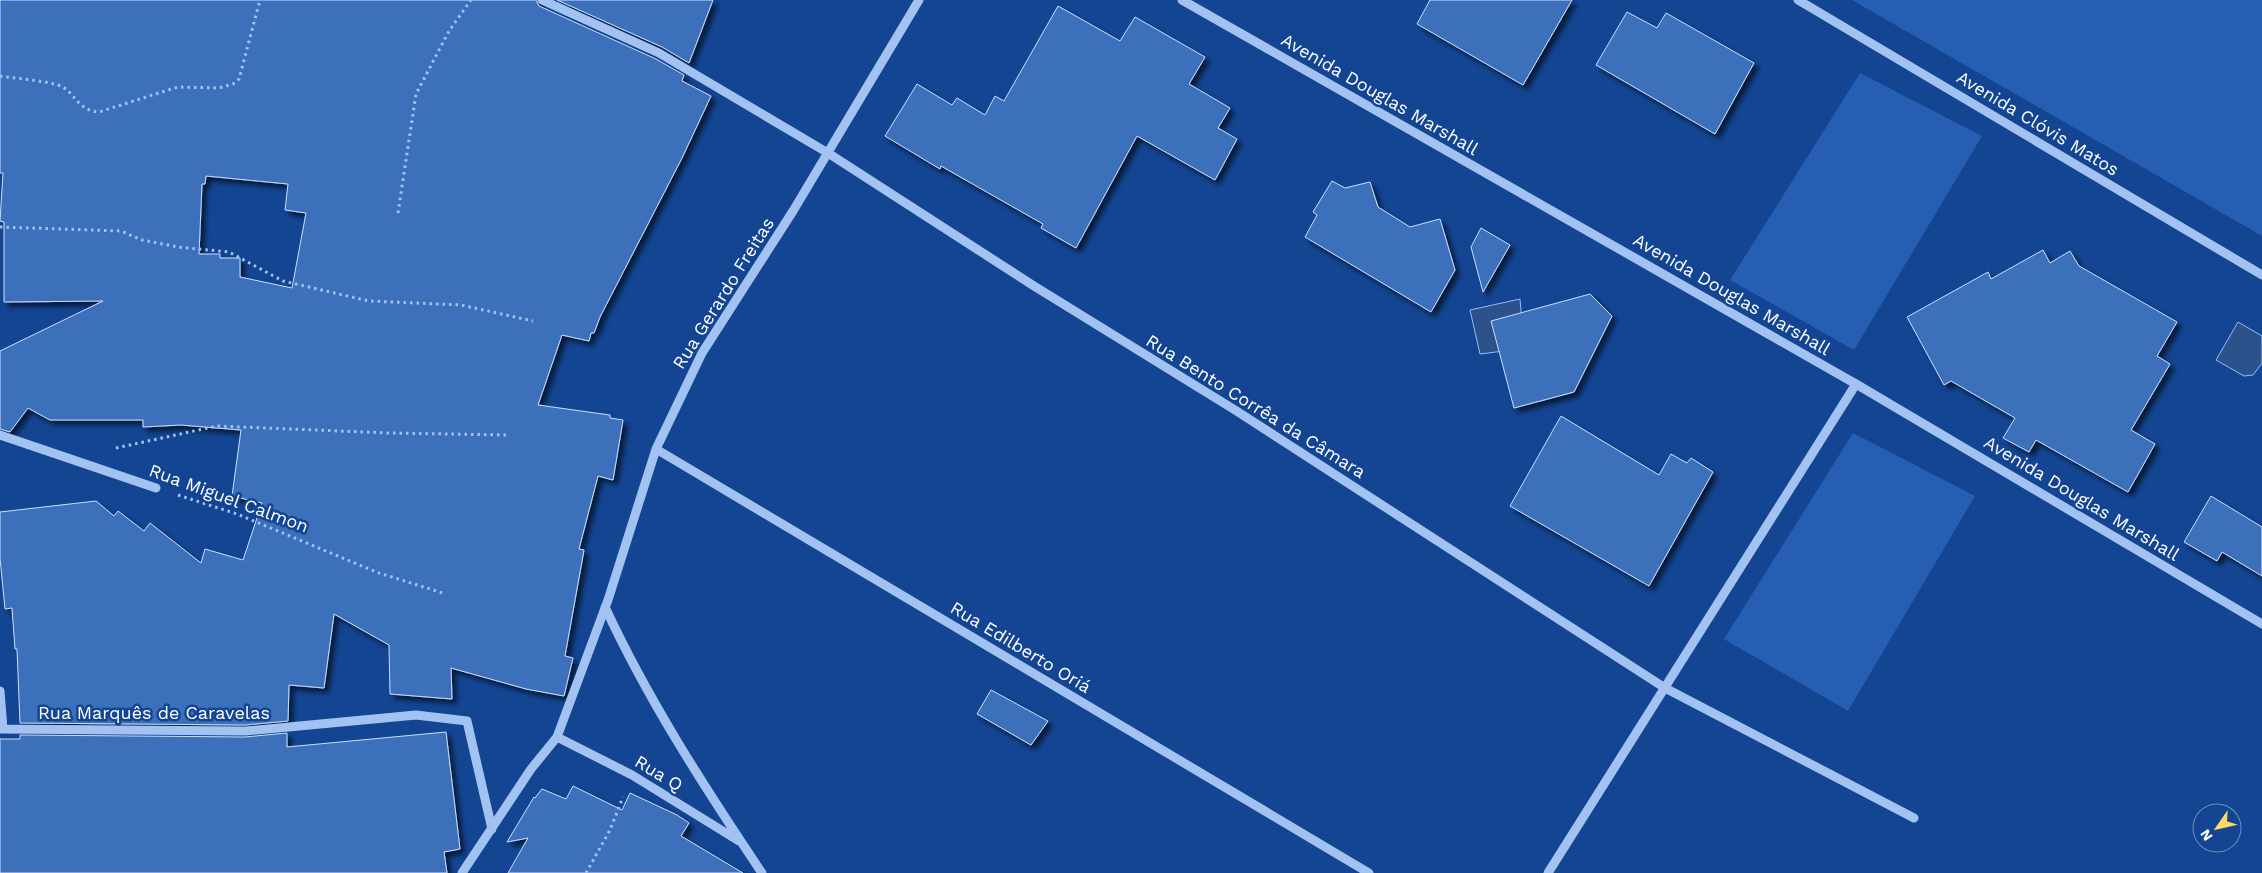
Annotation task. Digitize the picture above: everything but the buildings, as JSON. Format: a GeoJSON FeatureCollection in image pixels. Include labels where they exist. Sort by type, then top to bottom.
{"type":"FeatureCollection","features":[{"type":"Feature","properties":{"kind":"street","name":"Rua Bento Corrêa da Câmara"},"geometry":{"type":"LineString","coordinates":[[542,0],[659,53],[828,153],[1034,286],[1251,421],[1664,688],[1914,818]]}},
{"type":"Feature","properties":{"kind":"street","name":"Rua Gerardo Freitas"},"geometry":{"type":"LineString","coordinates":[[462,873],[531,769],[557,737],[605,608],[656,449],[702,353],[794,211],[920,0]]}},
{"type":"Feature","properties":{"kind":"street","name":"Avenida Douglas Marshall"},"geometry":{"type":"LineString","coordinates":[[1182,0],[1856,384],[2262,624]]}},
{"type":"Feature","properties":{"kind":"street","name":"Avenida Clóvis Matos"},"geometry":{"type":"LineString","coordinates":[[1798,0],[2262,275]]}},
{"type":"Feature","properties":{"kind":"street"},"geometry":{"type":"LineString","coordinates":[[1548,873],[1856,384]]}},
{"type":"Feature","properties":{"kind":"street","name":"Rua Miguel Calmon"},"geometry":{"type":"LineString","coordinates":[[0,435],[156,488]]}},
{"type":"Feature","properties":{"kind":"street","name":"Rua Edilberto Oriá"},"geometry":{"type":"LineString","coordinates":[[656,449],[1369,873]]}},
{"type":"Feature","properties":{"kind":"street"},"geometry":{"type":"LineString","coordinates":[[605,608],[621,642],[654,702],[762,873]]}},
{"type":"Feature","properties":{"kind":"street"},"geometry":{"type":"LineString","coordinates":[[0,691],[1,729]]}},
{"type":"Feature","properties":{"kind":"street","name":"Rua Marquês de Caravelas"},"geometry":{"type":"LineString","coordinates":[[1,729],[245,731],[416,715],[467,721],[492,829]]}},
{"type":"Feature","properties":{"kind":"street","name":"Rua Q"},"geometry":{"type":"LineString","coordinates":[[557,737],[632,775],[741,842]]}},
{"type":"Feature","properties":{"kind":"path"},"geometry":{"type":"LineString","coordinates":[[0,76],[60,86],[70,94],[79,106],[88,111],[99,112],[178,86],[219,88],[233,84],[240,79],[260,0]]}},
{"type":"Feature","properties":{"kind":"path"},"geometry":{"type":"LineString","coordinates":[[398,213],[416,94],[449,31],[471,0]]}},
{"type":"Feature","properties":{"kind":"path"},"geometry":{"type":"LineString","coordinates":[[0,227],[121,231],[142,240],[178,247],[230,252],[283,281],[369,302],[460,305],[532,321]]}},
{"type":"Feature","properties":{"kind":"path"},"geometry":{"type":"LineString","coordinates":[[110,450],[217,426],[389,433],[508,435]]}},
{"type":"Feature","properties":{"kind":"path","name":"Rua Miguel Calmon"},"geometry":{"type":"LineString","coordinates":[[156,488],[237,514],[376,572],[446,594]]}},
{"type":"Feature","properties":{"kind":"path"},"geometry":{"type":"LineString","coordinates":[[586,873],[610,830],[632,775]]}},
{"type":"Feature","properties":{"kind":"shaded area"},"geometry":{"type":"Polygon","coordinates":[[[1852,0],[2262,0],[2262,236],[1852,0]]]}},
{"type":"Feature","properties":{"kind":"shaded area"},"geometry":{"type":"Polygon","coordinates":[[[1860,73],[1982,136],[1854,350],[1730,280],[1860,73]]]}},
{"type":"Feature","properties":{"kind":"shaded area"},"geometry":{"type":"Polygon","coordinates":[[[1520,299],[1522,322],[1504,351],[1480,354],[1470,310],[1520,299]]]}},
{"type":"Feature","properties":{"kind":"shaded area"},"geometry":{"type":"Polygon","coordinates":[[[2238,322],[2262,336],[2262,363],[2253,375],[2244,376],[2216,360],[2238,322]]]}},
{"type":"Feature","properties":{"kind":"shaded area"},"geometry":{"type":"Polygon","coordinates":[[[1853,433],[1975,496],[1848,711],[1724,639],[1853,433]]]}}]}
